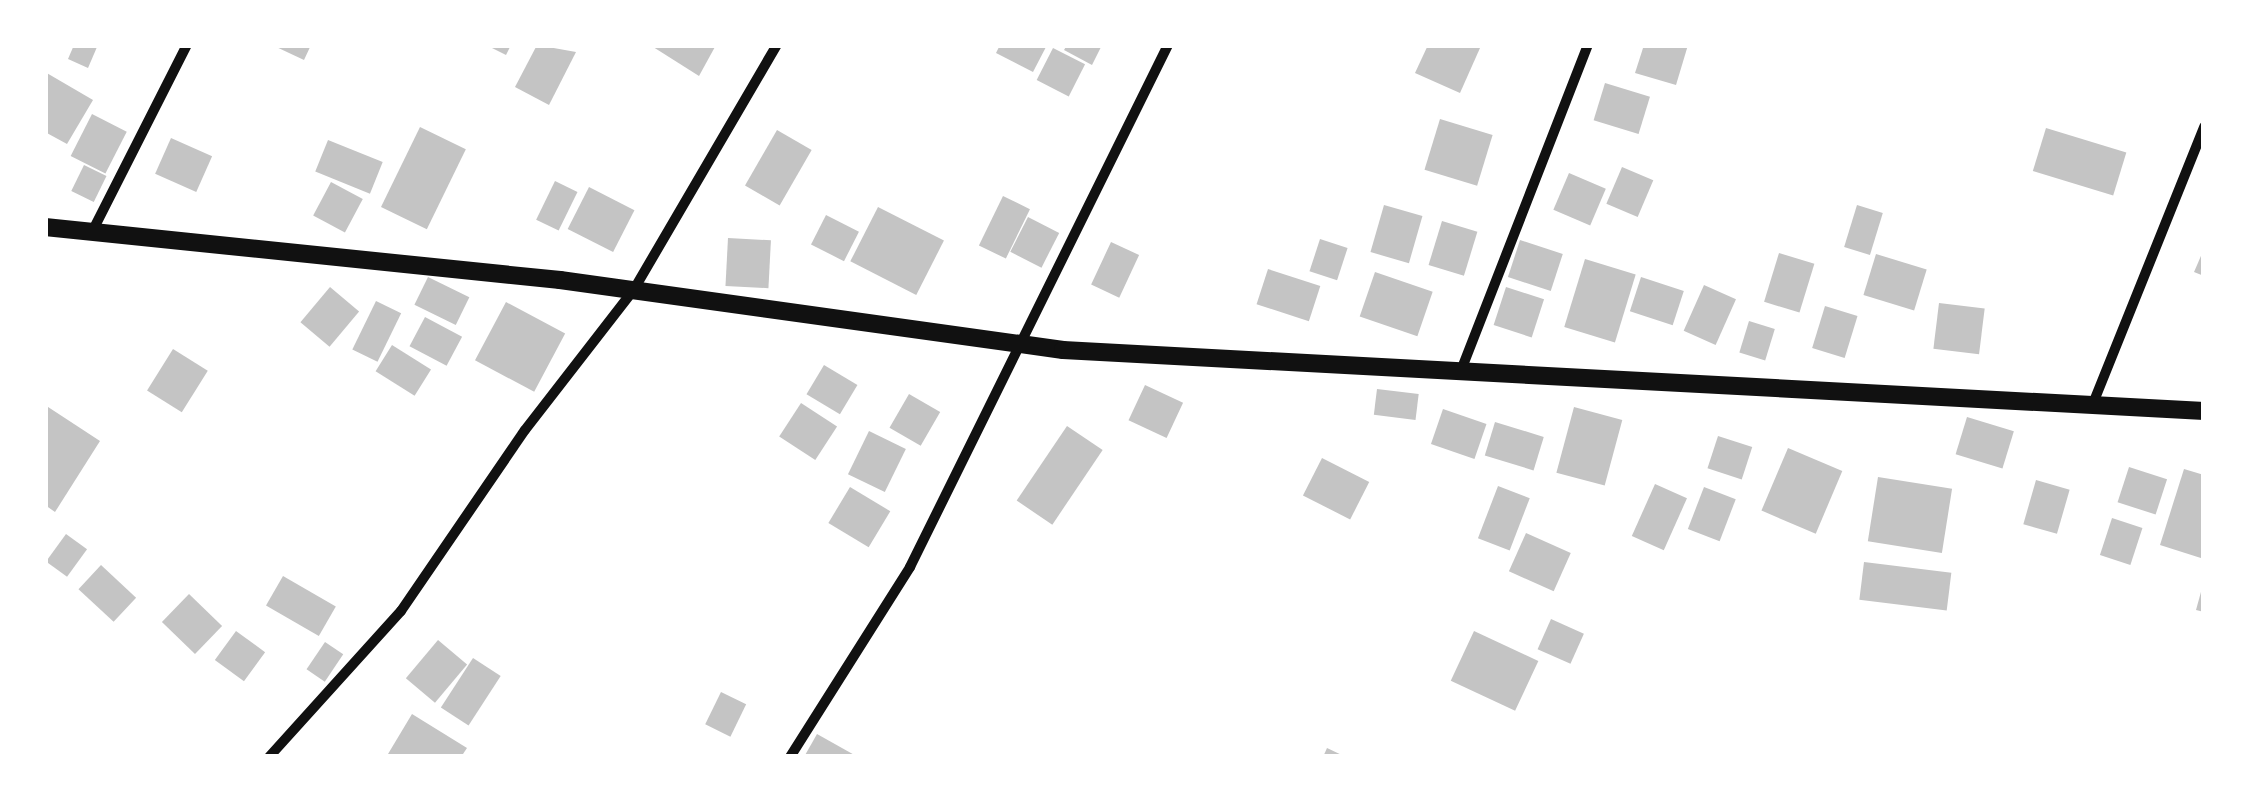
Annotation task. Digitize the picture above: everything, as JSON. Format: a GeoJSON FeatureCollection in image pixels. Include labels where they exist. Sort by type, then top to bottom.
{"type":"FeatureCollection","features":[{"type":"Feature","properties":{"kind":"street"},"geometry":{"type":"LineString","coordinates":[[93,230],[187,45]]}},
{"type":"Feature","properties":{"kind":"street"},"geometry":{"type":"LineString","coordinates":[[268,757],[401,611],[525,430],[634,290],[777,45]]}},
{"type":"Feature","properties":{"kind":"street"},"geometry":{"type":"LineString","coordinates":[[790,757],[910,567],[1168,45]]}},
{"type":"Feature","properties":{"kind":"street"},"geometry":{"type":"LineString","coordinates":[[1460,374],[1588,45]]}},
{"type":"Feature","properties":{"kind":"street"},"geometry":{"type":"LineString","coordinates":[[2092,406],[2204,127]]}},
{"type":"Feature","properties":{"kind":"street"},"geometry":{"type":"LineString","coordinates":[[45,227],[634,290],[1018,346],[1460,374],[2204,411]]}},
{"type":"Feature","properties":{"kind":"building"},"geometry":{"type":"Polygon","coordinates":[[[74,45],[97,47],[88,68],[68,59],[74,45]]]}},
{"type":"Feature","properties":{"kind":"building"},"geometry":{"type":"Polygon","coordinates":[[[272,45],[311,45],[304,60],[272,45]]]}},
{"type":"Feature","properties":{"kind":"building"},"geometry":{"type":"Polygon","coordinates":[[[486,45],[511,45],[506,55],[486,45]]]}},
{"type":"Feature","properties":{"kind":"building"},"geometry":{"type":"Polygon","coordinates":[[[537,45],[576,52],[549,105],[515,87],[537,45]]]}},
{"type":"Feature","properties":{"kind":"building"},"geometry":{"type":"Polygon","coordinates":[[[650,45],[716,45],[699,76],[650,45]]]}},
{"type":"Feature","properties":{"kind":"building"},"geometry":{"type":"Polygon","coordinates":[[[1000,45],[1047,45],[1033,72],[996,53],[1000,45]]]}},
{"type":"Feature","properties":{"kind":"building"},"geometry":{"type":"Polygon","coordinates":[[[1067,45],[1102,45],[1092,65],[1064,50],[1067,45]]]}},
{"type":"Feature","properties":{"kind":"building"},"geometry":{"type":"Polygon","coordinates":[[[1428,45],[1480,48],[1460,93],[1415,73],[1428,45]]]}},
{"type":"Feature","properties":{"kind":"building"},"geometry":{"type":"Polygon","coordinates":[[[1644,45],[1688,45],[1676,85],[1635,73],[1644,45]]]}},
{"type":"Feature","properties":{"kind":"building"},"geometry":{"type":"Polygon","coordinates":[[[1053,48],[1085,64],[1069,96],[1037,80],[1053,48]]]}},
{"type":"Feature","properties":{"kind":"building"},"geometry":{"type":"Polygon","coordinates":[[[45,72],[93,100],[67,144],[45,132],[45,72]]]}},
{"type":"Feature","properties":{"kind":"building"},"geometry":{"type":"Polygon","coordinates":[[[1605,83],[1650,97],[1639,134],[1594,120],[1605,83]]]}},
{"type":"Feature","properties":{"kind":"building"},"geometry":{"type":"Polygon","coordinates":[[[92,114],[127,132],[105,174],[71,156],[92,114]]]}},
{"type":"Feature","properties":{"kind":"building"},"geometry":{"type":"Polygon","coordinates":[[[1440,119],[1493,135],[1477,186],[1425,170],[1440,119]]]}},
{"type":"Feature","properties":{"kind":"building"},"geometry":{"type":"Polygon","coordinates":[[[420,127],[466,149],[427,229],[381,207],[420,127]]]}},
{"type":"Feature","properties":{"kind":"building"},"geometry":{"type":"Polygon","coordinates":[[[2046,128],[2126,153],[2113,196],[2033,171],[2046,128]]]}},
{"type":"Feature","properties":{"kind":"building"},"geometry":{"type":"Polygon","coordinates":[[[777,130],[812,150],[780,205],[745,185],[777,130]]]}},
{"type":"Feature","properties":{"kind":"building"},"geometry":{"type":"Polygon","coordinates":[[[171,138],[212,156],[196,192],[155,174],[171,138]]]}},
{"type":"Feature","properties":{"kind":"building"},"geometry":{"type":"Polygon","coordinates":[[[328,140],[383,162],[370,194],[315,172],[328,140]]]}},
{"type":"Feature","properties":{"kind":"building"},"geometry":{"type":"Polygon","coordinates":[[[84,165],[106,176],[94,202],[71,191],[84,165]]]}},
{"type":"Feature","properties":{"kind":"building"},"geometry":{"type":"Polygon","coordinates":[[[1622,167],[1653,180],[1638,217],[1606,204],[1622,167]]]}},
{"type":"Feature","properties":{"kind":"building"},"geometry":{"type":"Polygon","coordinates":[[[1569,173],[1606,189],[1590,225],[1553,210],[1569,173]]]}},
{"type":"Feature","properties":{"kind":"building"},"geometry":{"type":"Polygon","coordinates":[[[555,181],[577,192],[559,231],[536,220],[555,181]]]}},
{"type":"Feature","properties":{"kind":"building"},"geometry":{"type":"Polygon","coordinates":[[[331,182],[363,199],[345,232],[313,216],[331,182]]]}},
{"type":"Feature","properties":{"kind":"building"},"geometry":{"type":"Polygon","coordinates":[[[589,187],[634,210],[613,252],[568,229],[589,187]]]}},
{"type":"Feature","properties":{"kind":"building"},"geometry":{"type":"Polygon","coordinates":[[[1003,196],[1030,209],[1006,259],[979,245],[1003,196]]]}},
{"type":"Feature","properties":{"kind":"building"},"geometry":{"type":"Polygon","coordinates":[[[1384,205],[1422,216],[1409,263],[1370,252],[1384,205]]]}},
{"type":"Feature","properties":{"kind":"building"},"geometry":{"type":"Polygon","coordinates":[[[1857,205],[1883,213],[1870,255],[1844,247],[1857,205]]]}},
{"type":"Feature","properties":{"kind":"building"},"geometry":{"type":"Polygon","coordinates":[[[878,207],[944,241],[916,295],[850,261],[878,207]]]}},
{"type":"Feature","properties":{"kind":"building"},"geometry":{"type":"Polygon","coordinates":[[[826,215],[859,232],[844,261],[811,244],[826,215]]]}},
{"type":"Feature","properties":{"kind":"building"},"geometry":{"type":"Polygon","coordinates":[[[1028,217],[1059,233],[1041,268],[1010,252],[1028,217]]]}},
{"type":"Feature","properties":{"kind":"building"},"geometry":{"type":"Polygon","coordinates":[[[1442,221],[1477,232],[1464,276],[1429,265],[1442,221]]]}},
{"type":"Feature","properties":{"kind":"building"},"geometry":{"type":"Polygon","coordinates":[[[728,238],[771,240],[768,288],[725,286],[728,238]]]}},
{"type":"Feature","properties":{"kind":"building"},"geometry":{"type":"Polygon","coordinates":[[[1320,239],[1348,248],[1337,280],[1309,271],[1320,239]]]}},
{"type":"Feature","properties":{"kind":"building"},"geometry":{"type":"Polygon","coordinates":[[[1520,240],[1563,254],[1551,291],[1508,277],[1520,240]]]}},
{"type":"Feature","properties":{"kind":"building"},"geometry":{"type":"Polygon","coordinates":[[[1111,242],[1139,255],[1119,298],[1091,285],[1111,242]]]}},
{"type":"Feature","properties":{"kind":"building"},"geometry":{"type":"Polygon","coordinates":[[[2204,249],[2204,276],[2194,272],[2204,249]]]}},
{"type":"Feature","properties":{"kind":"building"},"geometry":{"type":"Polygon","coordinates":[[[1779,253],[1814,264],[1799,313],[1764,302],[1779,253]]]}},
{"type":"Feature","properties":{"kind":"building"},"geometry":{"type":"Polygon","coordinates":[[[1876,254],[1927,269],[1914,311],[1863,295],[1876,254]]]}},
{"type":"Feature","properties":{"kind":"building"},"geometry":{"type":"Polygon","coordinates":[[[1585,259],[1636,274],[1615,342],[1564,327],[1585,259]]]}},
{"type":"Feature","properties":{"kind":"building"},"geometry":{"type":"Polygon","coordinates":[[[1268,269],[1320,286],[1309,321],[1257,304],[1268,269]]]}},
{"type":"Feature","properties":{"kind":"building"},"geometry":{"type":"Polygon","coordinates":[[[1375,272],[1433,292],[1417,336],[1360,316],[1375,272]]]}},
{"type":"Feature","properties":{"kind":"building"},"geometry":{"type":"Polygon","coordinates":[[[428,277],[469,297],[456,325],[414,305],[428,277]]]}},
{"type":"Feature","properties":{"kind":"building"},"geometry":{"type":"Polygon","coordinates":[[[1641,277],[1684,291],[1673,325],[1630,311],[1641,277]]]}},
{"type":"Feature","properties":{"kind":"building"},"geometry":{"type":"Polygon","coordinates":[[[1704,285],[1736,299],[1716,345],[1684,331],[1704,285]]]}},
{"type":"Feature","properties":{"kind":"building"},"geometry":{"type":"Polygon","coordinates":[[[330,287],[359,311],[330,347],[300,322],[330,287]]]}},
{"type":"Feature","properties":{"kind":"building"},"geometry":{"type":"Polygon","coordinates":[[[1506,287],[1544,299],[1532,337],[1494,325],[1506,287]]]}},
{"type":"Feature","properties":{"kind":"building"},"geometry":{"type":"Polygon","coordinates":[[[376,301],[401,313],[377,362],[352,350],[376,301]]]}},
{"type":"Feature","properties":{"kind":"building"},"geometry":{"type":"Polygon","coordinates":[[[506,302],[565,333],[534,392],[475,360],[506,302]]]}},
{"type":"Feature","properties":{"kind":"building"},"geometry":{"type":"Polygon","coordinates":[[[1939,303],[1985,309],[1979,354],[1933,349],[1939,303]]]}},
{"type":"Feature","properties":{"kind":"building"},"geometry":{"type":"Polygon","coordinates":[[[1825,306],[1858,316],[1845,358],[1812,348],[1825,306]]]}},
{"type":"Feature","properties":{"kind":"building"},"geometry":{"type":"Polygon","coordinates":[[[425,317],[462,337],[447,366],[410,346],[425,317]]]}},
{"type":"Feature","properties":{"kind":"building"},"geometry":{"type":"Polygon","coordinates":[[[1749,321],[1775,329],[1765,360],[1739,353],[1749,321]]]}},
{"type":"Feature","properties":{"kind":"building"},"geometry":{"type":"Polygon","coordinates":[[[392,345],[431,369],[415,396],[376,371],[392,345]]]}},
{"type":"Feature","properties":{"kind":"building"},"geometry":{"type":"Polygon","coordinates":[[[173,349],[208,371],[182,412],[147,391],[173,349]]]}},
{"type":"Feature","properties":{"kind":"building"},"geometry":{"type":"Polygon","coordinates":[[[824,365],[857,385],[840,414],[806,394],[824,365]]]}},
{"type":"Feature","properties":{"kind":"building"},"geometry":{"type":"Polygon","coordinates":[[[1145,385],[1183,403],[1167,438],[1129,420],[1145,385]]]}},
{"type":"Feature","properties":{"kind":"building"},"geometry":{"type":"Polygon","coordinates":[[[1377,389],[1419,394],[1416,420],[1374,415],[1377,389]]]}},
{"type":"Feature","properties":{"kind":"building"},"geometry":{"type":"Polygon","coordinates":[[[909,394],[940,412],[921,446],[890,428],[909,394]]]}},
{"type":"Feature","properties":{"kind":"building"},"geometry":{"type":"Polygon","coordinates":[[[801,403],[837,426],[815,460],[779,437],[801,403]]]}},
{"type":"Feature","properties":{"kind":"building"},"geometry":{"type":"Polygon","coordinates":[[[45,405],[100,441],[55,512],[45,505],[45,405]]]}},
{"type":"Feature","properties":{"kind":"building"},"geometry":{"type":"Polygon","coordinates":[[[1574,407],[1622,420],[1605,486],[1556,473],[1574,407]]]}},
{"type":"Feature","properties":{"kind":"building"},"geometry":{"type":"Polygon","coordinates":[[[1443,409],[1486,424],[1474,459],[1431,444],[1443,409]]]}},
{"type":"Feature","properties":{"kind":"building"},"geometry":{"type":"Polygon","coordinates":[[[1967,417],[2014,431],[2002,469],[1956,454],[1967,417]]]}},
{"type":"Feature","properties":{"kind":"building"},"geometry":{"type":"Polygon","coordinates":[[[1495,422],[1544,437],[1534,470],[1485,455],[1495,422]]]}},
{"type":"Feature","properties":{"kind":"building"},"geometry":{"type":"Polygon","coordinates":[[[1067,426],[1103,450],[1052,525],[1017,501],[1067,426]]]}},
{"type":"Feature","properties":{"kind":"building"},"geometry":{"type":"Polygon","coordinates":[[[869,431],[906,449],[885,492],[848,474],[869,431]]]}},
{"type":"Feature","properties":{"kind":"building"},"geometry":{"type":"Polygon","coordinates":[[[1718,436],[1752,447],[1742,479],[1707,468],[1718,436]]]}},
{"type":"Feature","properties":{"kind":"building"},"geometry":{"type":"Polygon","coordinates":[[[1788,448],[1842,471],[1816,534],[1761,511],[1788,448]]]}},
{"type":"Feature","properties":{"kind":"building"},"geometry":{"type":"Polygon","coordinates":[[[1322,458],[1369,482],[1350,519],[1303,495],[1322,458]]]}},
{"type":"Feature","properties":{"kind":"building"},"geometry":{"type":"Polygon","coordinates":[[[2129,467],[2167,479],[2156,515],[2118,502],[2129,467]]]}},
{"type":"Feature","properties":{"kind":"building"},"geometry":{"type":"Polygon","coordinates":[[[2184,469],[2204,475],[2204,559],[2160,545],[2184,469]]]}},
{"type":"Feature","properties":{"kind":"building"},"geometry":{"type":"Polygon","coordinates":[[[1878,477],[1952,489],[1942,553],[1868,541],[1878,477]]]}},
{"type":"Feature","properties":{"kind":"building"},"geometry":{"type":"Polygon","coordinates":[[[2036,480],[2070,490],[2057,534],[2023,524],[2036,480]]]}},
{"type":"Feature","properties":{"kind":"building"},"geometry":{"type":"Polygon","coordinates":[[[1655,484],[1687,498],[1664,550],[1632,536],[1655,484]]]}},
{"type":"Feature","properties":{"kind":"building"},"geometry":{"type":"Polygon","coordinates":[[[1498,486],[1530,498],[1510,550],[1478,538],[1498,486]]]}},
{"type":"Feature","properties":{"kind":"building"},"geometry":{"type":"Polygon","coordinates":[[[850,487],[890,511],[869,547],[828,523],[850,487]]]}},
{"type":"Feature","properties":{"kind":"building"},"geometry":{"type":"Polygon","coordinates":[[[1704,487],[1736,499],[1720,541],[1688,529],[1704,487]]]}},
{"type":"Feature","properties":{"kind":"building"},"geometry":{"type":"Polygon","coordinates":[[[2112,518],[2142,528],[2130,565],[2100,555],[2112,518]]]}},
{"type":"Feature","properties":{"kind":"building"},"geometry":{"type":"Polygon","coordinates":[[[1526,533],[1571,553],[1554,591],[1509,571],[1526,533]]]}},
{"type":"Feature","properties":{"kind":"building"},"geometry":{"type":"Polygon","coordinates":[[[66,534],[87,549],[67,577],[46,562],[66,534]]]}},
{"type":"Feature","properties":{"kind":"building"},"geometry":{"type":"Polygon","coordinates":[[[1864,562],[1951,573],[1947,610],[1859,600],[1864,562]]]}},
{"type":"Feature","properties":{"kind":"building"},"geometry":{"type":"Polygon","coordinates":[[[101,565],[136,598],[114,622],[78,589],[101,565]]]}},
{"type":"Feature","properties":{"kind":"building"},"geometry":{"type":"Polygon","coordinates":[[[283,576],[336,606],[319,636],[266,605],[283,576]]]}},
{"type":"Feature","properties":{"kind":"building"},"geometry":{"type":"Polygon","coordinates":[[[2204,581],[2204,612],[2196,610],[2204,581]]]}},
{"type":"Feature","properties":{"kind":"building"},"geometry":{"type":"Polygon","coordinates":[[[189,594],[222,626],[195,654],[162,622],[189,594]]]}},
{"type":"Feature","properties":{"kind":"building"},"geometry":{"type":"Polygon","coordinates":[[[1551,619],[1584,634],[1570,664],[1538,649],[1551,619]]]}},
{"type":"Feature","properties":{"kind":"building"},"geometry":{"type":"Polygon","coordinates":[[[236,631],[265,652],[244,681],[215,660],[236,631]]]}},
{"type":"Feature","properties":{"kind":"building"},"geometry":{"type":"Polygon","coordinates":[[[1474,631],[1538,661],[1515,711],[1451,681],[1474,631]]]}},
{"type":"Feature","properties":{"kind":"building"},"geometry":{"type":"Polygon","coordinates":[[[438,640],[467,664],[435,703],[406,678],[438,640]]]}},
{"type":"Feature","properties":{"kind":"building"},"geometry":{"type":"Polygon","coordinates":[[[325,642],[343,654],[325,682],[307,669],[325,642]]]}},
{"type":"Feature","properties":{"kind":"building"},"geometry":{"type":"Polygon","coordinates":[[[473,658],[501,676],[469,725],[441,707],[473,658]]]}},
{"type":"Feature","properties":{"kind":"building"},"geometry":{"type":"Polygon","coordinates":[[[721,692],[746,704],[730,737],[705,724],[721,692]]]}},
{"type":"Feature","properties":{"kind":"building"},"geometry":{"type":"Polygon","coordinates":[[[412,714],[467,748],[461,757],[388,754],[412,714]]]}},
{"type":"Feature","properties":{"kind":"building"},"geometry":{"type":"Polygon","coordinates":[[[817,734],[858,757],[804,757],[817,734]]]}},
{"type":"Feature","properties":{"kind":"building"},"geometry":{"type":"Polygon","coordinates":[[[1327,748],[1346,757],[1323,757],[1327,748]]]}}]}
